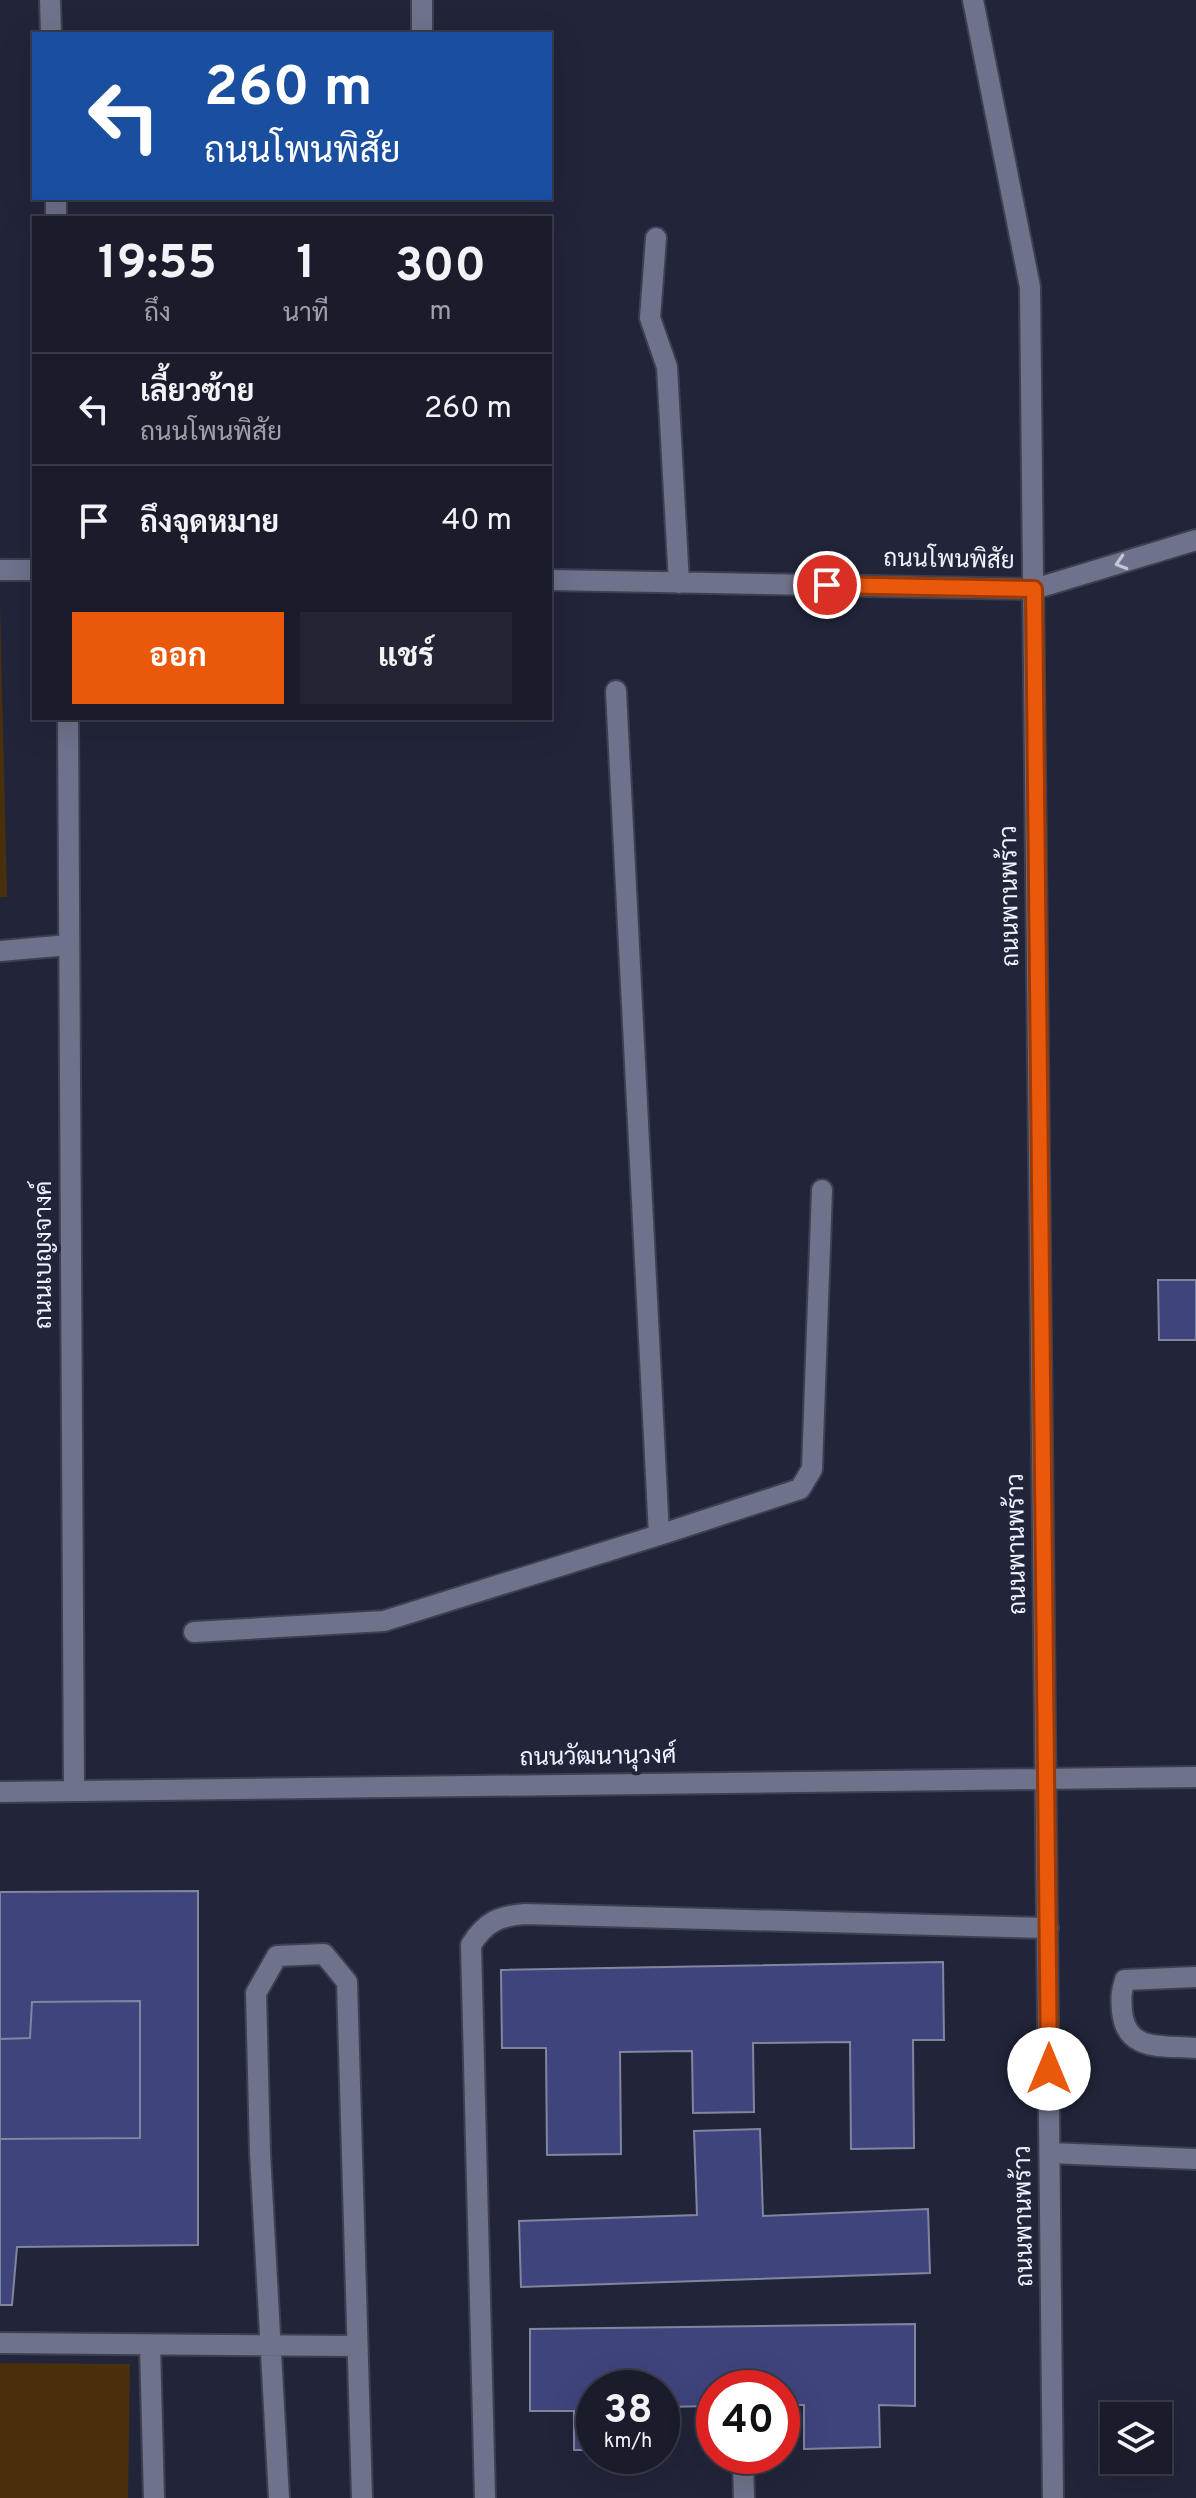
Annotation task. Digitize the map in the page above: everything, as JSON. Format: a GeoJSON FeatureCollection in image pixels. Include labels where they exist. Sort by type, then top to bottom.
{"type":"FeatureCollection","features":[{"type":"Feature","properties":{"kind":"street"},"geometry":{"type":"LineString","coordinates":[[50,0],[51,32]]}},
{"type":"Feature","properties":{"kind":"street"},"geometry":{"type":"LineString","coordinates":[[422,0],[422,32]]}},
{"type":"Feature","properties":{"kind":"street","name":"ถนนพานพร้าว"},"geometry":{"type":"LineString","coordinates":[[973,0],[1030,287],[1053,2498]]}},
{"type":"Feature","properties":{"kind":"street"},"geometry":{"type":"LineString","coordinates":[[656,238],[650,318],[667,367],[679,583]]}},
{"type":"Feature","properties":{"kind":"street","name":"ถนนโพนพิสัย"},"geometry":{"type":"LineString","coordinates":[[552,580],[1034,589],[1196,540]]}},
{"type":"Feature","properties":{"kind":"street"},"geometry":{"type":"LineString","coordinates":[[0,570],[32,570]]}},
{"type":"Feature","properties":{"kind":"street"},"geometry":{"type":"LineString","coordinates":[[616,691],[659,1535]]}},
{"type":"Feature","properties":{"kind":"street","name":"ถนนเบญงจางค์"},"geometry":{"type":"LineString","coordinates":[[68,720],[74,1791]]}},
{"type":"Feature","properties":{"kind":"street"},"geometry":{"type":"LineString","coordinates":[[0,951],[69,945]]}},
{"type":"Feature","properties":{"kind":"street"},"geometry":{"type":"LineString","coordinates":[[194,1632],[384,1621],[800,1489],[808,1481],[812,1469],[822,1190]]}},
{"type":"Feature","properties":{"kind":"street","name":"ถนนวัฒนานุวงศ์"},"geometry":{"type":"LineString","coordinates":[[0,1792],[1196,1777]]}},
{"type":"Feature","properties":{"kind":"street"},"geometry":{"type":"LineString","coordinates":[[485,2498],[471,1945],[482,1928],[501,1916],[525,1914],[1048,1928]]}},
{"type":"Feature","properties":{"kind":"street"},"geometry":{"type":"LineString","coordinates":[[279,2498],[256,1993],[277,1956],[324,1954],[347,1982],[362,2498]]}},
{"type":"Feature","properties":{"kind":"street"},"geometry":{"type":"LineString","coordinates":[[1196,1977],[1125,1980],[1120,1993],[1124,2026],[1129,2036],[1145,2044],[1196,2048]]}},
{"type":"Feature","properties":{"kind":"street"},"geometry":{"type":"LineString","coordinates":[[1050,2153],[1196,2159]]}},
{"type":"Feature","properties":{"kind":"street"},"geometry":{"type":"LineString","coordinates":[[0,2343],[357,2346]]}},
{"type":"Feature","properties":{"kind":"street"},"geometry":{"type":"LineString","coordinates":[[150,2346],[154,2498]]}},
{"type":"Feature","properties":{"kind":"street"},"geometry":{"type":"LineString","coordinates":[[743,2474],[744,2498]]}},
{"type":"Feature","properties":{"kind":"shaded area"},"geometry":{"type":"Polygon","coordinates":[[[0,603],[7,897],[0,897],[0,603]]]}},
{"type":"Feature","properties":{"kind":"shaded area"},"geometry":{"type":"Polygon","coordinates":[[[0,2363],[130,2364],[128,2498],[0,2498],[0,2363]]]}},
{"type":"Feature","properties":{"kind":"building"},"geometry":{"type":"Polygon","coordinates":[[[1158,1280],[1196,1280],[1196,1340],[1159,1340],[1158,1280]]]}},
{"type":"Feature","properties":{"kind":"building"},"geometry":{"type":"Polygon","coordinates":[[[198,1891],[198,2245],[17,2247],[12,2305],[0,2305],[0,2139],[140,2138],[140,2001],[32,2002],[30,2038],[0,2039],[0,1892],[198,1891]]]}},
{"type":"Feature","properties":{"kind":"building"},"geometry":{"type":"Polygon","coordinates":[[[198,1891],[198,2245],[17,2247],[12,2305],[0,2305],[0,1892],[198,1891]]]}},
{"type":"Feature","properties":{"kind":"building"},"geometry":{"type":"Polygon","coordinates":[[[943,1962],[944,2040],[913,2040],[914,2148],[851,2149],[850,2042],[753,2043],[754,2112],[693,2113],[692,2051],[620,2052],[621,2154],[547,2155],[546,2048],[502,2048],[501,1970],[943,1962]]]}},
{"type":"Feature","properties":{"kind":"building"},"geometry":{"type":"Polygon","coordinates":[[[760,2129],[763,2216],[928,2209],[930,2273],[521,2287],[519,2221],[697,2215],[694,2131],[760,2129]]]}},
{"type":"Feature","properties":{"kind":"building"},"geometry":{"type":"Polygon","coordinates":[[[915,2324],[915,2406],[879,2405],[880,2447],[804,2449],[800,2370],[696,2370],[696,2406],[680,2407],[680,2370],[576,2370],[574,2450],[574,2411],[530,2411],[530,2329],[915,2324]]]}},
{"type":"Feature","properties":{"kind":"route"},"geometry":{"type":"LineString","coordinates":[[827,585],[1034,589],[1049,2069]]}}]}
